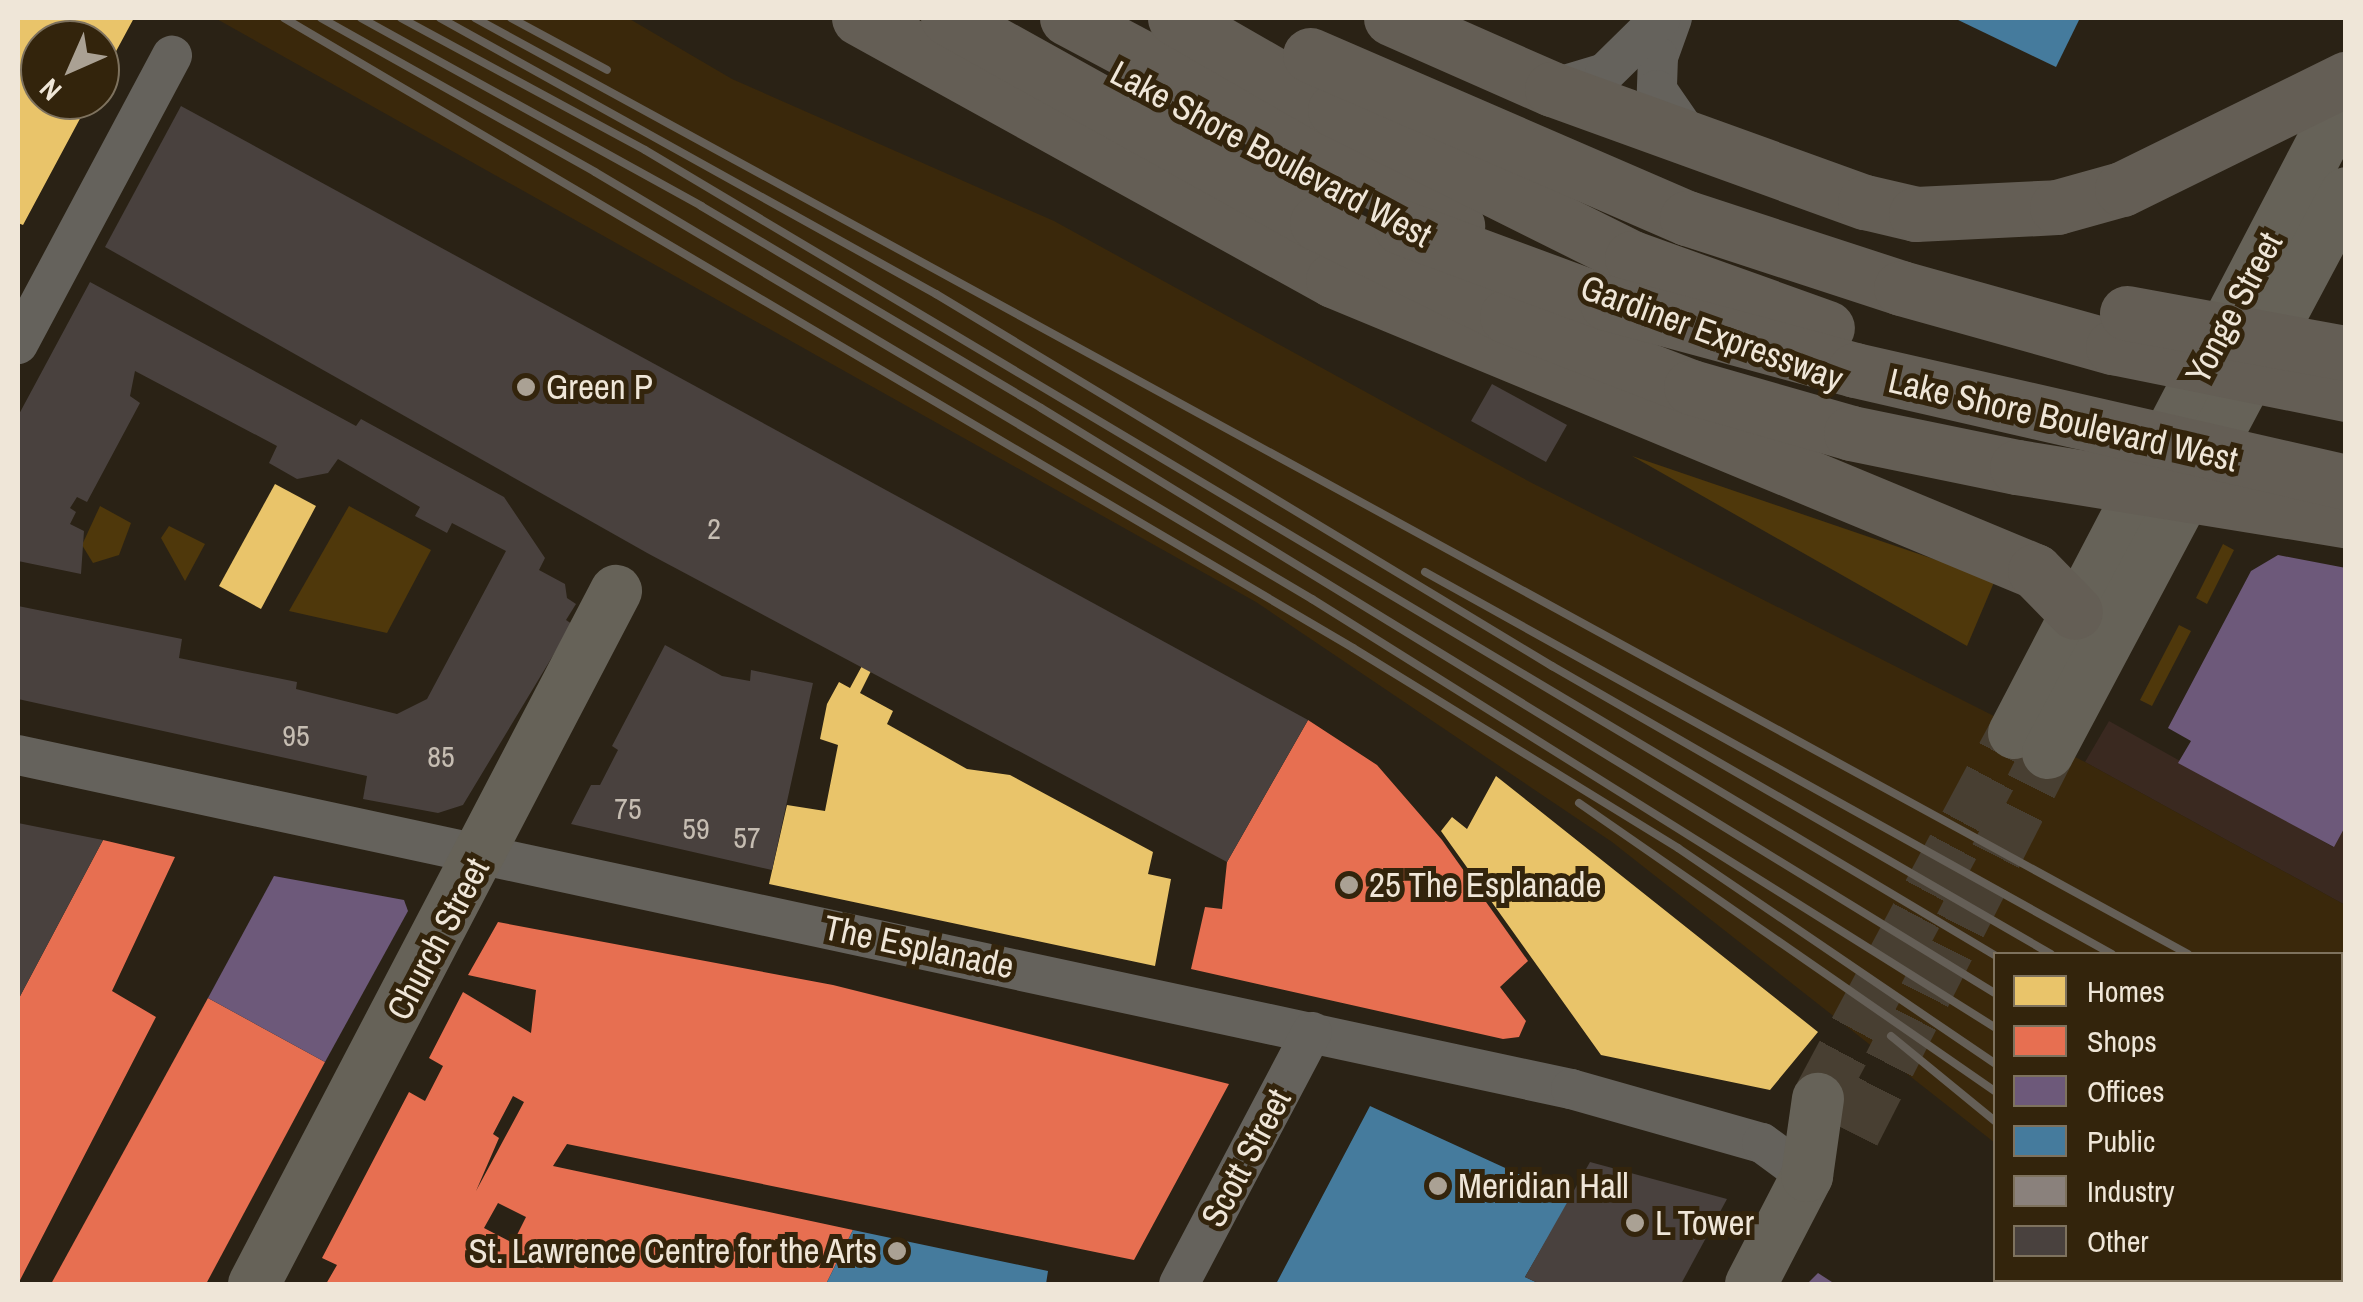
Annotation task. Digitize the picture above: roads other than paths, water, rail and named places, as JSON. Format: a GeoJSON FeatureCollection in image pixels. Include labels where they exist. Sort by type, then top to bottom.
{"type":"FeatureCollection","features":[{"type":"Feature","properties":{"kind":"highway"},"geometry":{"type":"LineString","coordinates":[[859,18],[1333,280],[2035,571],[2075,612]]}},
{"type":"Feature","properties":{"kind":"highway"},"geometry":{"type":"LineString","coordinates":[[948,18],[1317,223],[1507,316],[1691,387],[1850,433],[1998,464],[2346,518]]}},
{"type":"Feature","properties":{"kind":"highway","name":"Lake Shore Boulevard West"},"geometry":{"type":"LineString","coordinates":[[1016,18],[1420,238],[1607,303],[2185,451],[2346,482]]}},
{"type":"Feature","properties":{"kind":"highway","name":"Gardiner Expressway"},"geometry":{"type":"LineString","coordinates":[[1067,18],[1603,300],[1917,406],[2346,518]]}},
{"type":"Feature","properties":{"kind":"highway","name":"Gardiner Expressway"},"geometry":{"type":"LineString","coordinates":[[1174,18],[1336,110],[1632,258],[1810,323],[1988,376],[2346,449]]}},
{"type":"Feature","properties":{"kind":"highway"},"geometry":{"type":"LineString","coordinates":[[1236,18],[1370,85],[1687,218],[1901,288],[2113,347],[2346,394]]}},
{"type":"Feature","properties":{"kind":"highway"},"geometry":{"type":"LineString","coordinates":[[1307,18],[1414,70],[1602,151],[1947,269],[2122,312],[2346,352]]}},
{"type":"Feature","properties":{"kind":"highway"},"geometry":{"type":"LineString","coordinates":[[1392,18],[1552,89],[1692,141],[1916,214],[2057,207],[2174,168],[2346,79]]}},
{"type":"Feature","properties":{"kind":"highway"},"geometry":{"type":"LineString","coordinates":[[987,90],[1168,160],[1420,238]]}},
{"type":"Feature","properties":{"kind":"main road","name":"Yonge Street"},"geometry":{"type":"LineString","coordinates":[[2346,97],[2185,451],[2031,743],[2075,612],[2185,451],[2346,193]]}},
{"type":"Feature","properties":{"kind":"main road","name":"Church Street"},"geometry":{"type":"LineString","coordinates":[[254,1284],[483,854],[616,591]]}},
{"type":"Feature","properties":{"kind":"main road"},"geometry":{"type":"LineString","coordinates":[[1750,1284],[1836,1117]]}},
{"type":"Feature","properties":{"kind":"street"},"geometry":{"type":"LineString","coordinates":[[1552,89],[1606,73],[1661,18]]}},
{"type":"Feature","properties":{"kind":"street"},"geometry":{"type":"LineString","coordinates":[[1672,18],[1658,58],[1656,90],[1692,141]]}},
{"type":"Feature","properties":{"kind":"street"},"geometry":{"type":"LineString","coordinates":[[18,344],[172,56]]}},
{"type":"Feature","properties":{"kind":"street","name":"The Esplanade"},"geometry":{"type":"LineString","coordinates":[[18,755],[1570,1089],[1762,1143],[1807,1176]]}},
{"type":"Feature","properties":{"kind":"street","name":"Scott Street"},"geometry":{"type":"LineString","coordinates":[[1179,1284],[1312,1032]]}},
{"type":"Feature","properties":{"kind":"tunnel"},"geometry":{"type":"LineString","coordinates":[[1818,1099],[2014,733]]}},
{"type":"Feature","properties":{"kind":"tunnel"},"geometry":{"type":"LineString","coordinates":[[1854,1134],[2048,753]]}},
{"type":"Feature","properties":{"kind":"railway"},"geometry":{"type":"LineString","coordinates":[[284,18],[1353,648],[1678,848],[1993,1062]]}},
{"type":"Feature","properties":{"kind":"railway"},"geometry":{"type":"LineString","coordinates":[[321,18],[595,172],[1312,599],[1993,1026]]}},
{"type":"Feature","properties":{"kind":"railway"},"geometry":{"type":"LineString","coordinates":[[361,18],[701,206],[1041,408],[1993,992]]}},
{"type":"Feature","properties":{"kind":"railway"},"geometry":{"type":"LineString","coordinates":[[401,18],[645,150],[1993,954]]}},
{"type":"Feature","properties":{"kind":"railway"},"geometry":{"type":"LineString","coordinates":[[440,18],[936,294],[1552,666],[2048,952]]}},
{"type":"Feature","properties":{"kind":"railway"},"geometry":{"type":"LineString","coordinates":[[475,18],[2184,952]]}},
{"type":"Feature","properties":{"kind":"railway"},"geometry":{"type":"LineString","coordinates":[[511,18],[607,70]]}},
{"type":"Feature","properties":{"kind":"railway"},"geometry":{"type":"LineString","coordinates":[[1425,572],[2108,952]]}},
{"type":"Feature","properties":{"kind":"railway"},"geometry":{"type":"LineString","coordinates":[[1579,803],[1993,1090]]}},
{"type":"Feature","properties":{"kind":"railway"},"geometry":{"type":"LineString","coordinates":[[1891,1036],[1993,1120]]}},
{"type":"Feature","properties":{"kind":"place","name":"Green P"},"geometry":{"type":"Point","coordinates":[526,387]}},
{"type":"Feature","properties":{"kind":"place","name":"25 The Esplanade"},"geometry":{"type":"Point","coordinates":[1349,885]}},
{"type":"Feature","properties":{"kind":"place","name":"Meridian Hall"},"geometry":{"type":"Point","coordinates":[1438,1186]}},
{"type":"Feature","properties":{"kind":"place","name":"L Tower"},"geometry":{"type":"Point","coordinates":[1635,1223]}},
{"type":"Feature","properties":{"kind":"place","name":"St. Lawrence Centre for the Arts"},"geometry":{"type":"Point","coordinates":[897,1251]}}]}
